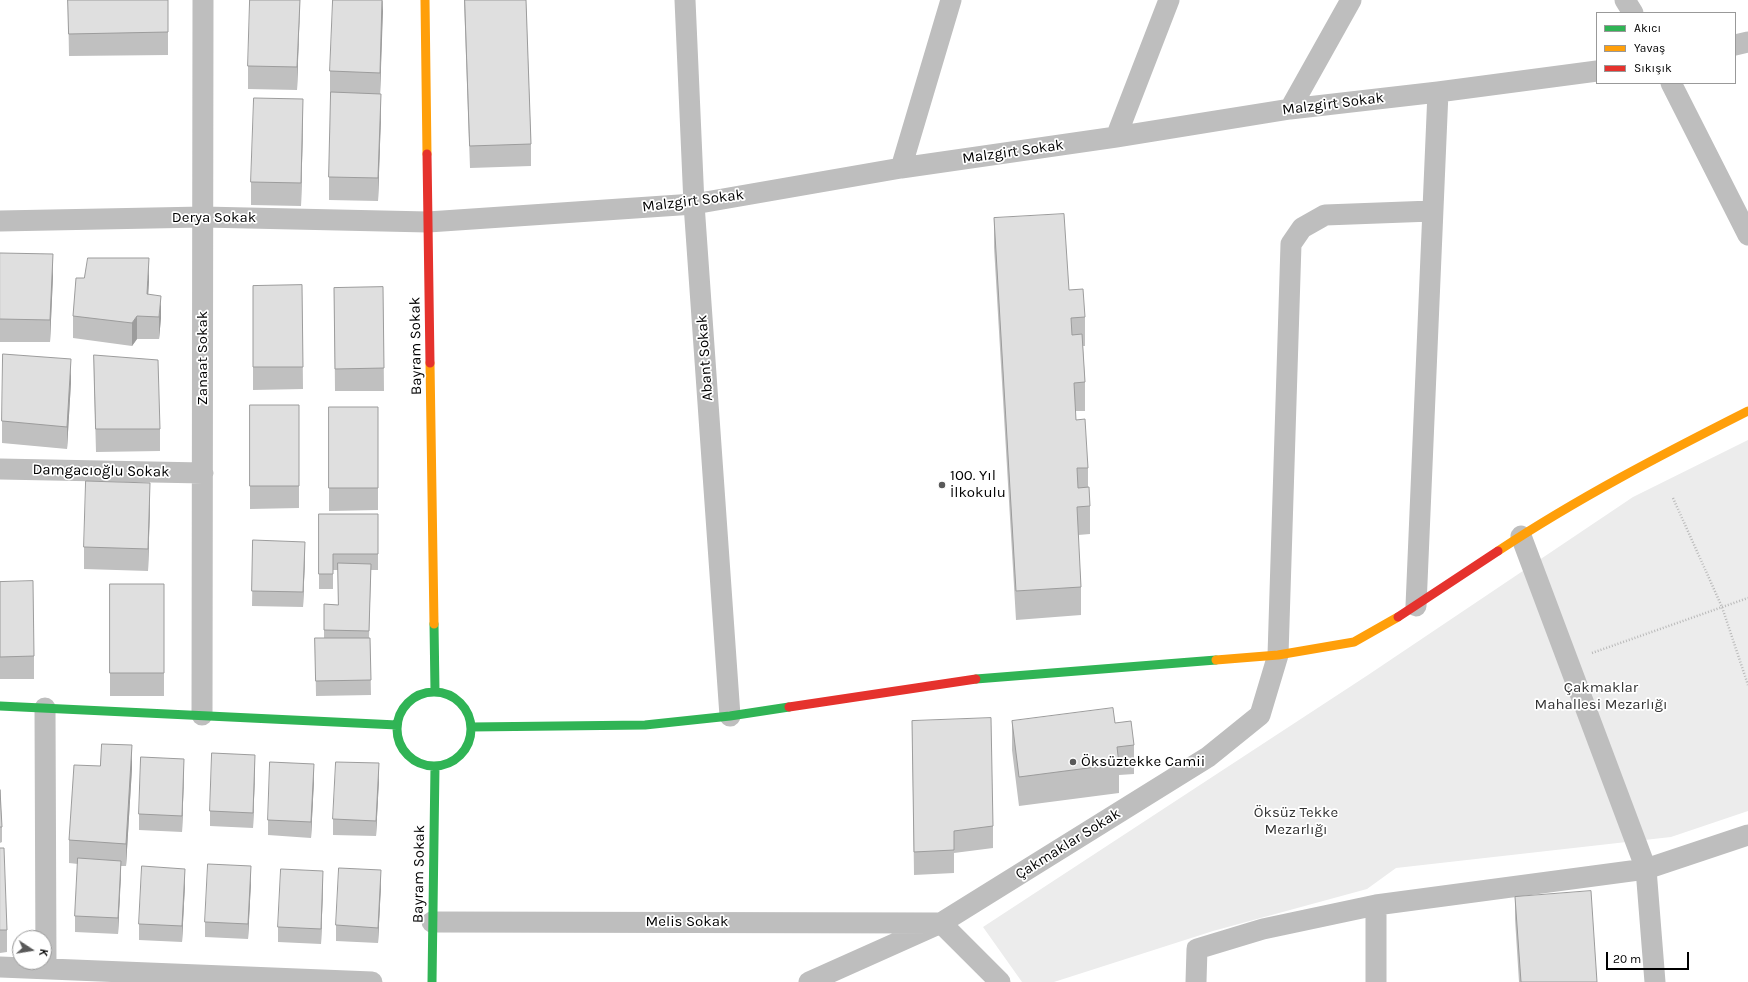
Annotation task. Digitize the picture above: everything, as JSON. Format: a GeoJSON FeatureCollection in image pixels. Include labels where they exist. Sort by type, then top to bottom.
{"type":"FeatureCollection","features":[{"type":"Feature","properties":{"kind":"main road","name":"Bayram Sokak"},"geometry":{"type":"LineString","coordinates":[[425,0],[435,691]]}},
{"type":"Feature","properties":{"kind":"main road"},"geometry":{"type":"LineString","coordinates":[[471,727],[645,725],[730,716],[986,677],[1278,655],[1354,642],[1416,606],[1521,536],[1649,461],[1748,411]]}},
{"type":"Feature","properties":{"kind":"main road"},"geometry":{"type":"LineString","coordinates":[[435,691],[448,694],[459,701],[466,710],[471,727],[471,733],[461,754],[452,761],[441,766],[435,766],[418,763],[408,756],[400,746],[396,734],[397,724],[402,708],[410,699],[422,693],[435,691]]}},
{"type":"Feature","properties":{"kind":"main road"},"geometry":{"type":"LineString","coordinates":[[0,706],[397,724]]}},
{"type":"Feature","properties":{"kind":"main road","name":"Bayram Sokak"},"geometry":{"type":"LineString","coordinates":[[432,982],[435,766]]}},
{"type":"Feature","properties":{"kind":"street","name":"Zanaat Sokak"},"geometry":{"type":"LineString","coordinates":[[202,715],[203,0]]}},
{"type":"Feature","properties":{"kind":"street","name":"Abant Sokak"},"geometry":{"type":"LineString","coordinates":[[685,0],[694,204],[730,716]]}},
{"type":"Feature","properties":{"kind":"street"},"geometry":{"type":"LineString","coordinates":[[901,168],[951,0]]}},
{"type":"Feature","properties":{"kind":"street"},"geometry":{"type":"LineString","coordinates":[[1116,137],[1169,0]]}},
{"type":"Feature","properties":{"kind":"street"},"geometry":{"type":"LineString","coordinates":[[1290,109],[1351,0]]}},
{"type":"Feature","properties":{"kind":"street"},"geometry":{"type":"LineString","coordinates":[[1626,0],[1632,12]]}},
{"type":"Feature","properties":{"kind":"street"},"geometry":{"type":"LineString","coordinates":[[1736,45],[1748,42]]}},
{"type":"Feature","properties":{"kind":"street","name":"Malzgirt Sokak"},"geometry":{"type":"LineString","coordinates":[[428,222],[694,204],[901,168],[1116,137],[1290,109],[1438,92],[1596,71]]}},
{"type":"Feature","properties":{"kind":"street"},"geometry":{"type":"LineString","coordinates":[[1672,84],[1748,235]]}},
{"type":"Feature","properties":{"kind":"street"},"geometry":{"type":"LineString","coordinates":[[1416,606],[1438,92]]}},
{"type":"Feature","properties":{"kind":"street","name":"Çakmaklar Sokak"},"geometry":{"type":"LineString","coordinates":[[809,982],[941,923],[1213,752],[1260,715],[1278,655],[1292,244],[1302,228],[1325,215],[1432,211]]}},
{"type":"Feature","properties":{"kind":"street","name":"Derya Sokak"},"geometry":{"type":"LineString","coordinates":[[0,221],[203,217],[428,222]]}},
{"type":"Feature","properties":{"kind":"street","name":"Damgacıoğlu Sokak"},"geometry":{"type":"LineString","coordinates":[[0,469],[203,473]]}},
{"type":"Feature","properties":{"kind":"street"},"geometry":{"type":"LineString","coordinates":[[1521,536],[1646,869],[1655,982]]}},
{"type":"Feature","properties":{"kind":"street"},"geometry":{"type":"LineString","coordinates":[[45,708],[46,930]]}},
{"type":"Feature","properties":{"kind":"street"},"geometry":{"type":"LineString","coordinates":[[1196,982],[1197,950],[1263,929],[1376,905],[1646,869],[1748,834]]}},
{"type":"Feature","properties":{"kind":"street"},"geometry":{"type":"LineString","coordinates":[[1376,905],[1376,982]]}},
{"type":"Feature","properties":{"kind":"street","name":"Melis Sokak"},"geometry":{"type":"LineString","coordinates":[[432,922],[941,923]]}},
{"type":"Feature","properties":{"kind":"street"},"geometry":{"type":"LineString","coordinates":[[941,923],[1000,982]]}},
{"type":"Feature","properties":{"kind":"street"},"geometry":{"type":"LineString","coordinates":[[0,966],[12,967]]}},
{"type":"Feature","properties":{"kind":"street"},"geometry":{"type":"LineString","coordinates":[[52,968],[174,978],[372,982]]}},
{"type":"Feature","properties":{"kind":"path"},"geometry":{"type":"LineString","coordinates":[[1673,498],[1722,607],[1748,685]]}},
{"type":"Feature","properties":{"kind":"path"},"geometry":{"type":"LineString","coordinates":[[1568,662],[1748,598]]}},
{"type":"Feature","properties":{"kind":"green space","name":"Çakmaklar Mahallesi Mezarlığı"},"geometry":{"type":"Polygon","coordinates":[[[1748,440],[1748,811],[1671,837],[1396,868],[1367,889],[1213,931],[1054,982],[1022,982],[983,927],[1368,675],[1633,497],[1748,440]]]}},
{"type":"Feature","properties":{"kind":"building"},"geometry":{"type":"Polygon","coordinates":[[[68,0],[168,0],[168,32],[69,34],[68,0]]]}},
{"type":"Feature","properties":{"kind":"building"},"geometry":{"type":"Polygon","coordinates":[[[250,0],[300,0],[297,67],[248,66],[250,0]]]}},
{"type":"Feature","properties":{"kind":"building"},"geometry":{"type":"Polygon","coordinates":[[[333,0],[382,0],[380,73],[330,71],[333,0]]]}},
{"type":"Feature","properties":{"kind":"building"},"geometry":{"type":"Polygon","coordinates":[[[465,0],[526,0],[531,144],[470,146],[465,0]]]}},
{"type":"Feature","properties":{"kind":"building"},"geometry":{"type":"Polygon","coordinates":[[[331,92],[381,94],[378,178],[329,177],[331,92]]]}},
{"type":"Feature","properties":{"kind":"building"},"geometry":{"type":"Polygon","coordinates":[[[254,98],[303,99],[301,183],[251,182],[254,98]]]}},
{"type":"Feature","properties":{"kind":"building","name":"100. Yıl İlkokulu"},"geometry":{"type":"Polygon","coordinates":[[[1064,214],[1069,290],[1083,289],[1085,317],[1071,318],[1072,335],[1082,334],[1085,382],[1074,383],[1076,420],[1085,419],[1088,468],[1077,468],[1078,488],[1089,487],[1090,506],[1077,507],[1081,587],[1016,591],[994,218],[1064,214]]]}},
{"type":"Feature","properties":{"kind":"building"},"geometry":{"type":"Polygon","coordinates":[[[0,253],[53,254],[50,320],[0,319],[0,253]]]}},
{"type":"Feature","properties":{"kind":"building"},"geometry":{"type":"Polygon","coordinates":[[[88,258],[149,258],[147,294],[161,296],[159,317],[137,316],[132,323],[73,316],[76,278],[84,278],[88,258]]]}},
{"type":"Feature","properties":{"kind":"building"},"geometry":{"type":"Polygon","coordinates":[[[302,285],[303,367],[253,367],[253,286],[302,285]]]}},
{"type":"Feature","properties":{"kind":"building"},"geometry":{"type":"Polygon","coordinates":[[[383,287],[384,368],[335,369],[334,288],[383,287]]]}},
{"type":"Feature","properties":{"kind":"building"},"geometry":{"type":"Polygon","coordinates":[[[3,354],[71,359],[67,427],[2,421],[3,354]]]}},
{"type":"Feature","properties":{"kind":"building"},"geometry":{"type":"Polygon","coordinates":[[[94,355],[158,360],[160,429],[96,429],[94,355]]]}},
{"type":"Feature","properties":{"kind":"building"},"geometry":{"type":"Polygon","coordinates":[[[250,405],[299,405],[299,486],[250,486],[250,405]]]}},
{"type":"Feature","properties":{"kind":"building"},"geometry":{"type":"Polygon","coordinates":[[[329,407],[378,407],[378,488],[329,488],[329,407]]]}},
{"type":"Feature","properties":{"kind":"building"},"geometry":{"type":"Polygon","coordinates":[[[86,481],[150,483],[148,549],[84,547],[86,481]]]}},
{"type":"Feature","properties":{"kind":"building"},"geometry":{"type":"Polygon","coordinates":[[[319,514],[378,514],[378,554],[333,554],[333,574],[319,574],[319,514]]]}},
{"type":"Feature","properties":{"kind":"building"},"geometry":{"type":"Polygon","coordinates":[[[253,540],[305,542],[303,592],[252,591],[253,540]]]}},
{"type":"Feature","properties":{"kind":"building"},"geometry":{"type":"Polygon","coordinates":[[[338,563],[371,564],[369,631],[324,630],[324,604],[338,605],[338,563]]]}},
{"type":"Feature","properties":{"kind":"building"},"geometry":{"type":"Polygon","coordinates":[[[33,581],[34,656],[0,657],[0,582],[33,581]]]}},
{"type":"Feature","properties":{"kind":"building"},"geometry":{"type":"Polygon","coordinates":[[[110,584],[164,584],[164,673],[110,673],[110,584]]]}},
{"type":"Feature","properties":{"kind":"building"},"geometry":{"type":"Polygon","coordinates":[[[315,638],[370,638],[371,680],[316,681],[315,638]]]}},
{"type":"Feature","properties":{"kind":"building"},"geometry":{"type":"Polygon","coordinates":[[[1113,708],[1115,723],[1131,721],[1134,745],[1117,747],[1119,764],[1019,777],[1012,721],[1113,708]]]}},
{"type":"Feature","properties":{"kind":"building"},"geometry":{"type":"Polygon","coordinates":[[[991,718],[993,826],[954,831],[954,850],[914,852],[912,721],[991,718]]]}},
{"type":"Feature","properties":{"kind":"building"},"geometry":{"type":"Polygon","coordinates":[[[102,744],[132,745],[126,844],[69,840],[74,765],[100,766],[102,744]]]}},
{"type":"Feature","properties":{"kind":"building"},"geometry":{"type":"Polygon","coordinates":[[[212,753],[255,755],[253,813],[210,811],[212,753]]]}},
{"type":"Feature","properties":{"kind":"building"},"geometry":{"type":"Polygon","coordinates":[[[141,757],[184,759],[182,816],[139,814],[141,757]]]}},
{"type":"Feature","properties":{"kind":"building"},"geometry":{"type":"Polygon","coordinates":[[[270,762],[314,764],[311,822],[268,820],[270,762]]]}},
{"type":"Feature","properties":{"kind":"building"},"geometry":{"type":"Polygon","coordinates":[[[336,762],[379,763],[376,821],[333,819],[336,762]]]}},
{"type":"Feature","properties":{"kind":"building"},"geometry":{"type":"Polygon","coordinates":[[[0,790],[2,827],[0,827],[0,790]]]}},
{"type":"Feature","properties":{"kind":"building"},"geometry":{"type":"Polygon","coordinates":[[[0,848],[4,848],[7,930],[0,930],[0,848]]]}},
{"type":"Feature","properties":{"kind":"building"},"geometry":{"type":"Polygon","coordinates":[[[78,858],[121,861],[118,918],[75,916],[78,858]]]}},
{"type":"Feature","properties":{"kind":"building"},"geometry":{"type":"Polygon","coordinates":[[[208,864],[251,866],[248,924],[205,922],[208,864]]]}},
{"type":"Feature","properties":{"kind":"building"},"geometry":{"type":"Polygon","coordinates":[[[142,866],[185,869],[182,926],[139,924],[142,866]]]}},
{"type":"Feature","properties":{"kind":"building"},"geometry":{"type":"Polygon","coordinates":[[[339,868],[381,870],[378,928],[336,925],[339,868]]]}},
{"type":"Feature","properties":{"kind":"building"},"geometry":{"type":"Polygon","coordinates":[[[281,869],[323,871],[321,929],[278,927],[281,869]]]}},
{"type":"Feature","properties":{"kind":"building"},"geometry":{"type":"Polygon","coordinates":[[[1591,891],[1597,982],[1521,982],[1515,897],[1591,891]]]}},
{"type":"Feature","properties":{"kind":"traffic: fast"},"geometry":{"type":"LineString","coordinates":[[434,624],[435,691]]}},
{"type":"Feature","properties":{"kind":"traffic: fast"},"geometry":{"type":"LineString","coordinates":[[976,679],[1216,660]]}},
{"type":"Feature","properties":{"kind":"traffic: fast"},"geometry":{"type":"LineString","coordinates":[[434,692],[455,698],[465,708],[471,729],[465,750],[455,760],[434,766],[413,760],[403,750],[397,729],[403,708],[413,698],[434,692]]}},
{"type":"Feature","properties":{"kind":"traffic: fast"},"geometry":{"type":"LineString","coordinates":[[0,706],[397,725]]}},
{"type":"Feature","properties":{"kind":"traffic: fast"},"geometry":{"type":"LineString","coordinates":[[471,727],[645,725],[730,716],[789,707]]}},
{"type":"Feature","properties":{"kind":"traffic: fast"},"geometry":{"type":"LineString","coordinates":[[432,982],[435,766]]}},
{"type":"Feature","properties":{"kind":"traffic: slow"},"geometry":{"type":"LineString","coordinates":[[425,0],[427,154]]}},
{"type":"Feature","properties":{"kind":"traffic: slow"},"geometry":{"type":"LineString","coordinates":[[430,363],[434,624]]}},
{"type":"Feature","properties":{"kind":"traffic: slow"},"geometry":{"type":"LineString","coordinates":[[1498,551],[1590,495],[1653,460],[1748,411]]}},
{"type":"Feature","properties":{"kind":"traffic: slow"},"geometry":{"type":"LineString","coordinates":[[1216,660],[1278,655],[1354,642],[1398,617]]}},
{"type":"Feature","properties":{"kind":"traffic: jam"},"geometry":{"type":"LineString","coordinates":[[427,154],[430,363]]}},
{"type":"Feature","properties":{"kind":"traffic: jam"},"geometry":{"type":"LineString","coordinates":[[1398,617],[1498,551]]}},
{"type":"Feature","properties":{"kind":"traffic: jam"},"geometry":{"type":"LineString","coordinates":[[789,707],[976,679]]}},
{"type":"Feature","properties":{"kind":"place","name":"100. Yıl İlkokulu"},"geometry":{"type":"Point","coordinates":[942,485]}},
{"type":"Feature","properties":{"kind":"place","name":"Öksüztekke Camii"},"geometry":{"type":"Point","coordinates":[1073,762]}},
{"type":"Feature","properties":{"kind":"park label","name":"Öksüz Tekke Mezarlığı"},"geometry":{"type":"Point","coordinates":[1296,822]}}]}
